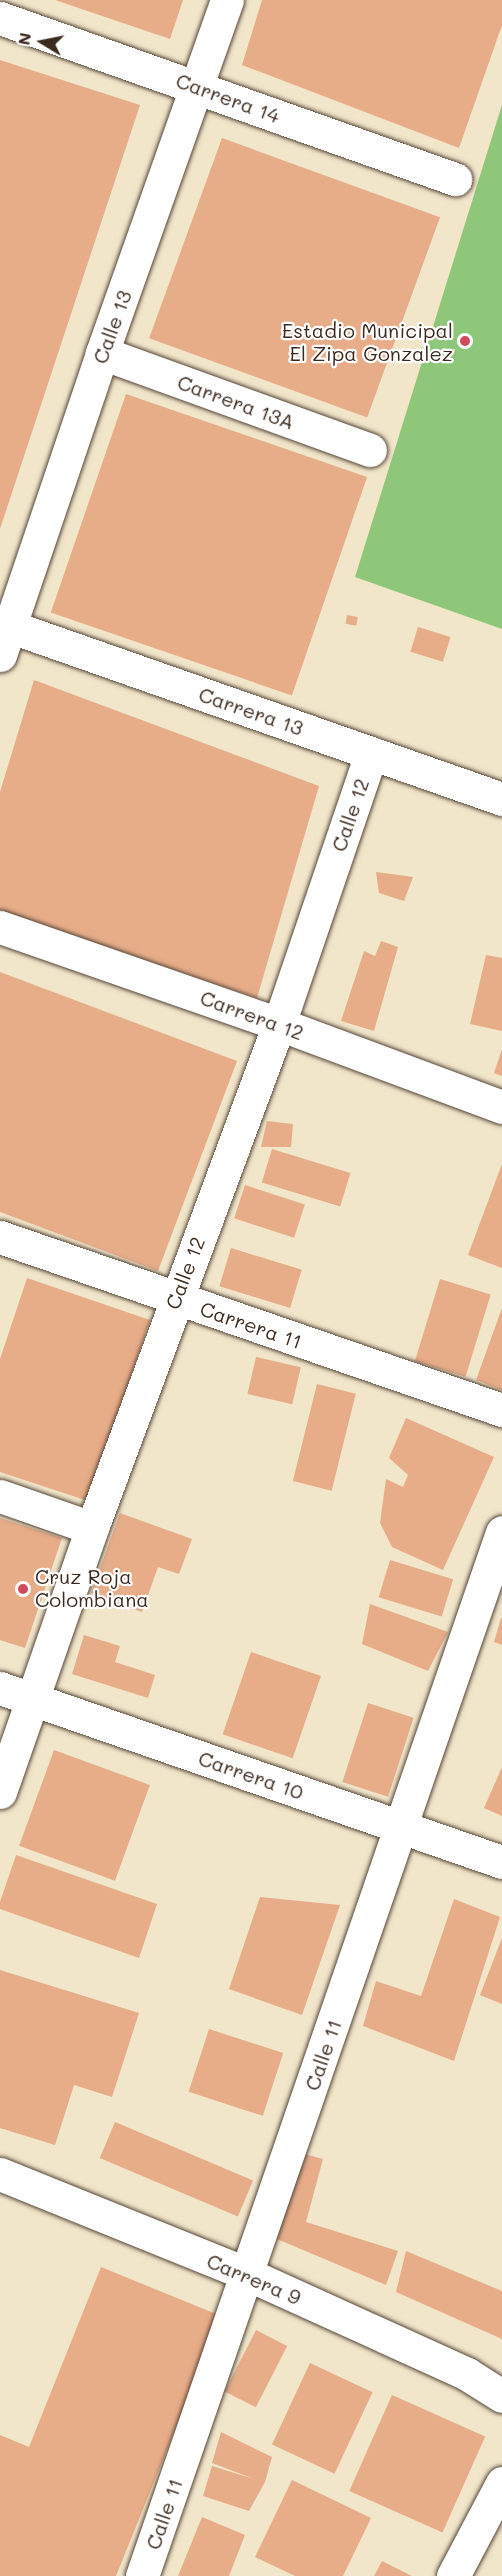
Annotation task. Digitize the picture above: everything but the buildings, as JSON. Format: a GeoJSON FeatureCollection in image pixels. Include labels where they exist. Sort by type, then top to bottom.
{"type":"FeatureCollection","features":[{"type":"Feature","properties":{"kind":"street","name":"Calle 13"},"geometry":{"type":"LineString","coordinates":[[3,635],[227,0]]}},
{"type":"Feature","properties":{"kind":"street","name":"Carrera 14"},"geometry":{"type":"LineString","coordinates":[[0,18],[455,179]]}},
{"type":"Feature","properties":{"kind":"street","name":"Carrera 13A"},"geometry":{"type":"LineString","coordinates":[[102,353],[370,450]]}},
{"type":"Feature","properties":{"kind":"street","name":"Carrera 13"},"geometry":{"type":"LineString","coordinates":[[3,635],[371,753],[502,799]]}},
{"type":"Feature","properties":{"kind":"street","name":"Calle 12"},"geometry":{"type":"LineString","coordinates":[[0,1792],[92,1528],[279,1024],[371,753]]}},
{"type":"Feature","properties":{"kind":"street","name":"Carrera 12"},"geometry":{"type":"LineString","coordinates":[[0,927],[279,1024],[502,1107]]}},
{"type":"Feature","properties":{"kind":"street","name":"Carrera 11"},"geometry":{"type":"LineString","coordinates":[[0,1238],[502,1410]]}},
{"type":"Feature","properties":{"kind":"street"},"geometry":{"type":"LineString","coordinates":[[0,1496],[92,1528]]}},
{"type":"Feature","properties":{"kind":"street","name":"Calle 11"},"geometry":{"type":"LineString","coordinates":[[142,2576],[402,1828],[502,1532]]}},
{"type":"Feature","properties":{"kind":"street","name":"Carrera 10"},"geometry":{"type":"LineString","coordinates":[[0,1688],[502,1862]]}},
{"type":"Feature","properties":{"kind":"street","name":"Carrera 9"},"geometry":{"type":"LineString","coordinates":[[0,2174],[247,2274],[467,2374],[502,2396]]}},
{"type":"Feature","properties":{"kind":"street"},"geometry":{"type":"LineString","coordinates":[[453,2576],[502,2483]]}},
{"type":"Feature","properties":{"kind":"green space","name":"Estadio Municipal El Zipa Gonzalez"},"geometry":{"type":"Polygon","coordinates":[[[502,105],[502,629],[355,577],[502,105]]]}},
{"type":"Feature","properties":{"kind":"place","name":"Estadio Municipal El Zipa Gonzalez"},"geometry":{"type":"Point","coordinates":[465,341]}},
{"type":"Feature","properties":{"kind":"place","name":"Cruz Roja Colombiana"},"geometry":{"type":"Point","coordinates":[23,1589]}}]}
